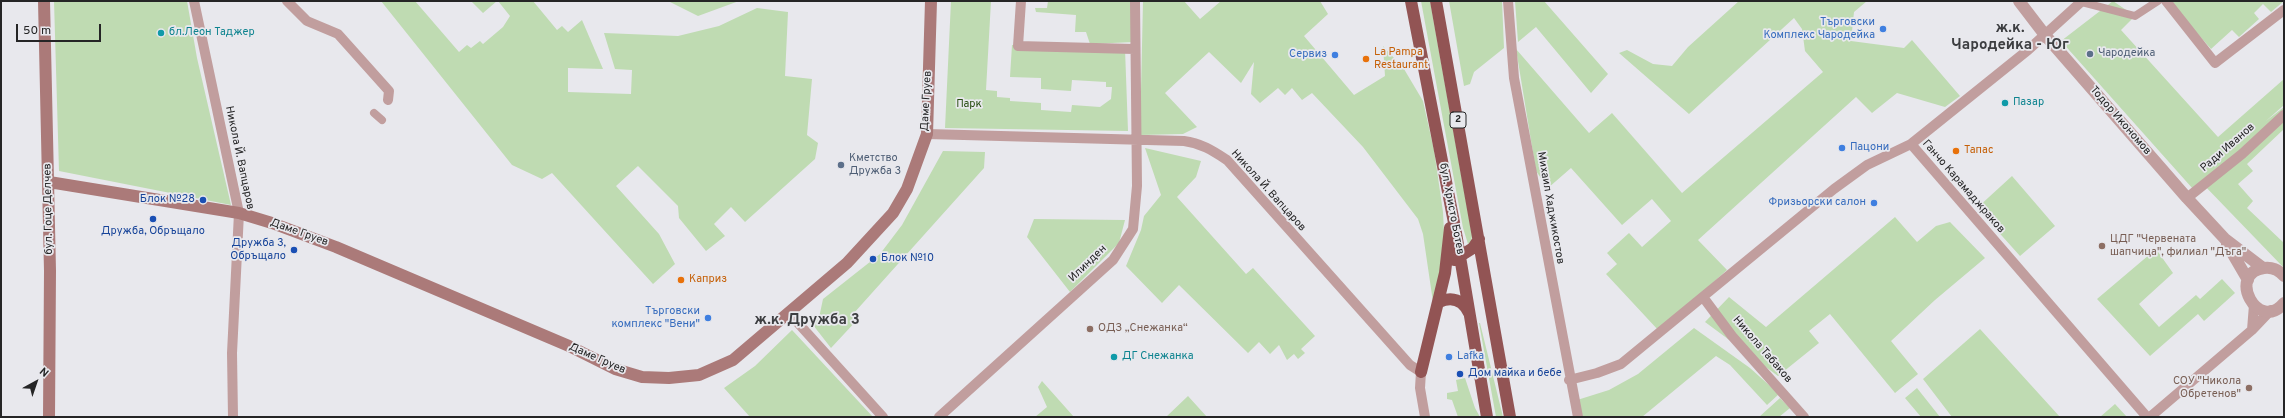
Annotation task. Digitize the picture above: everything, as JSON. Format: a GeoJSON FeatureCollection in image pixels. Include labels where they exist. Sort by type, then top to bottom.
{"type":"FeatureCollection","features":[{"type":"Feature","properties":{"kind":"highway","name":"бул. Христо Ботев"},"geometry":{"type":"LineString","coordinates":[[1411,1],[1460,256],[1487,417]]}},
{"type":"Feature","properties":{"kind":"highway","name":"бул. Христо Ботев"},"geometry":{"type":"LineString","coordinates":[[1436,1],[1510,417]]}},
{"type":"Feature","properties":{"kind":"highway"},"geometry":{"type":"LineString","coordinates":[[1421,372],[1445,273],[1451,209]]}},
{"type":"Feature","properties":{"kind":"highway"},"geometry":{"type":"LineString","coordinates":[[1445,273],[1460,256],[1473,248],[1479,239]]}},
{"type":"Feature","properties":{"kind":"highway"},"geometry":{"type":"LineString","coordinates":[[1460,256],[1473,259],[1486,279]]}},
{"type":"Feature","properties":{"kind":"highway"},"geometry":{"type":"LineString","coordinates":[[1439,302],[1450,299],[1457,300],[1462,302],[1469,314]]}},
{"type":"Feature","properties":{"kind":"main road","name":"бул. Гоце Делчев"},"geometry":{"type":"LineString","coordinates":[[44,1],[49,182],[49,417]]}},
{"type":"Feature","properties":{"kind":"main road","name":"Даме Груев"},"geometry":{"type":"LineString","coordinates":[[49,182],[239,213],[272,223],[336,247],[569,346],[615,369],[642,377],[687,378],[712,371],[733,360],[847,263],[894,213],[906,189],[927,134],[931,1]]}},
{"type":"Feature","properties":{"kind":"street","name":"Никола Й. Вапцаров"},"geometry":{"type":"LineString","coordinates":[[194,1],[239,213],[232,353],[233,417]]}},
{"type":"Feature","properties":{"kind":"street"},"geometry":{"type":"LineString","coordinates":[[287,1],[306,21],[338,34],[389,91],[388,100]]}},
{"type":"Feature","properties":{"kind":"street"},"geometry":{"type":"LineString","coordinates":[[1021,1],[1018,46],[1134,49]]}},
{"type":"Feature","properties":{"kind":"street","name":"Илинден"},"geometry":{"type":"LineString","coordinates":[[939,417],[1113,260],[1133,230],[1137,186],[1134,49],[1135,1]]}},
{"type":"Feature","properties":{"kind":"street","name":"Михаил Хаджикостов"},"geometry":{"type":"LineString","coordinates":[[1508,1],[1514,78],[1569,380],[1578,417]]}},
{"type":"Feature","properties":{"kind":"street","name":"Тодор Икономов"},"geometry":{"type":"LineString","coordinates":[[2019,1],[2045,35],[2224,239]]}},
{"type":"Feature","properties":{"kind":"street"},"geometry":{"type":"LineString","coordinates":[[1910,144],[2045,35],[2082,1],[2135,16],[2158,1]]}},
{"type":"Feature","properties":{"kind":"street"},"geometry":{"type":"LineString","coordinates":[[2166,1],[2215,63],[2284,10]]}},
{"type":"Feature","properties":{"kind":"street"},"geometry":{"type":"LineString","coordinates":[[374,113],[382,120]]}},
{"type":"Feature","properties":{"kind":"street","name":"Ради Иванов"},"geometry":{"type":"LineString","coordinates":[[2187,198],[2242,154],[2284,115]]}},
{"type":"Feature","properties":{"kind":"street","name":"Никола Й. Вапцаров"},"geometry":{"type":"LineString","coordinates":[[927,134],[1135,138],[1194,142],[1212,150],[1226,160],[1410,365],[1421,372]]}},
{"type":"Feature","properties":{"kind":"street","name":"Ганчо Карамаджраков"},"geometry":{"type":"LineString","coordinates":[[1569,380],[1597,374],[1620,364],[1834,189],[1867,165],[1910,144],[2149,417]]}},
{"type":"Feature","properties":{"kind":"street"},"geometry":{"type":"LineString","coordinates":[[2224,239],[2263,268],[2275,269],[2284,276]]}},
{"type":"Feature","properties":{"kind":"street"},"geometry":{"type":"LineString","coordinates":[[2224,239],[2248,280],[2247,294],[2254,305],[2260,309],[2271,310]]}},
{"type":"Feature","properties":{"kind":"street"},"geometry":{"type":"LineString","coordinates":[[2248,280],[2253,274],[2263,268]]}},
{"type":"Feature","properties":{"kind":"street","name":"Никола Табаков"},"geometry":{"type":"LineString","coordinates":[[1703,297],[1732,336],[1804,417]]}},
{"type":"Feature","properties":{"kind":"street"},"geometry":{"type":"LineString","coordinates":[[2149,417],[2252,330],[2271,310],[2284,302]]}},
{"type":"Feature","properties":{"kind":"street"},"geometry":{"type":"LineString","coordinates":[[2252,330],[2254,305]]}},
{"type":"Feature","properties":{"kind":"street"},"geometry":{"type":"LineString","coordinates":[[789,313],[883,417]]}},
{"type":"Feature","properties":{"kind":"street"},"geometry":{"type":"LineString","coordinates":[[1421,372],[1420,388],[1425,417]]}},
{"type":"Feature","properties":{"kind":"green space"},"geometry":{"type":"Polygon","coordinates":[[[54,1],[187,1],[197,58],[231,205],[59,171],[54,1]]]}},
{"type":"Feature","properties":{"kind":"green space"},"geometry":{"type":"Polygon","coordinates":[[[381,1],[415,1],[459,52],[467,45],[471,48],[480,41],[483,44],[503,27],[510,16],[498,1],[533,1],[557,30],[562,26],[568,32],[582,20],[603,69],[568,68],[568,92],[631,94],[632,70],[615,69],[604,33],[678,36],[719,26],[757,8],[788,12],[785,76],[812,79],[807,135],[818,143],[815,159],[745,222],[731,207],[714,224],[725,236],[706,251],[679,218],[678,206],[638,166],[616,186],[659,234],[675,264],[653,284],[552,173],[542,179],[512,165],[381,1]]]}},
{"type":"Feature","properties":{"kind":"green space"},"geometry":{"type":"Polygon","coordinates":[[[471,1],[497,1],[483,13],[471,1]]]}},
{"type":"Feature","properties":{"kind":"green space"},"geometry":{"type":"Polygon","coordinates":[[[668,1],[739,1],[698,16],[668,1]]]}},
{"type":"Feature","properties":{"kind":"green space","name":"Парк"},"geometry":{"type":"Polygon","coordinates":[[[951,1],[991,1],[986,90],[997,91],[997,97],[1010,98],[1010,101],[1041,103],[1041,110],[1071,112],[1072,105],[1100,107],[1111,99],[1112,87],[1106,87],[1106,82],[1072,80],[1071,91],[1041,89],[1041,78],[1010,77],[1012,45],[1125,49],[1128,131],[945,128],[951,1]]]}},
{"type":"Feature","properties":{"kind":"green space"},"geometry":{"type":"Polygon","coordinates":[[[1048,1],[1135,1],[1134,42],[1090,44],[1086,32],[1075,32],[1076,15],[1036,12],[1035,8],[1047,8],[1048,1]]]}},
{"type":"Feature","properties":{"kind":"green space"},"geometry":{"type":"Polygon","coordinates":[[[1143,1],[1184,1],[1200,19],[1221,1],[1320,1],[1328,14],[1304,36],[1354,95],[1385,76],[1383,46],[1404,69],[1423,101],[1434,150],[1443,212],[1445,253],[1433,302],[1423,234],[1418,219],[1363,147],[1312,93],[1302,100],[1292,88],[1285,95],[1278,88],[1260,103],[1251,94],[1254,62],[1241,83],[1209,52],[1165,93],[1197,127],[1183,134],[1140,135],[1143,1]]]}},
{"type":"Feature","properties":{"kind":"green space"},"geometry":{"type":"Polygon","coordinates":[[[1421,1],[1430,1],[1472,235],[1471,243],[1468,244],[1463,228],[1421,1]]]}},
{"type":"Feature","properties":{"kind":"green space"},"geometry":{"type":"Polygon","coordinates":[[[1449,1],[1502,1],[1504,48],[1474,72],[1470,84],[1464,86],[1449,1]]]}},
{"type":"Feature","properties":{"kind":"green space"},"geometry":{"type":"Polygon","coordinates":[[[1515,1],[1544,1],[1608,74],[1591,93],[1536,27],[1518,42],[1515,1]]]}},
{"type":"Feature","properties":{"kind":"green space"},"geometry":{"type":"Polygon","coordinates":[[[1739,1],[1867,1],[1854,12],[1851,41],[1904,48],[1912,40],[1960,96],[1945,107],[1897,93],[1872,113],[1856,97],[1698,240],[1727,270],[1659,331],[1606,274],[1617,264],[1607,253],[1629,233],[1642,247],[1671,221],[1652,199],[1622,225],[1571,168],[1548,188],[1536,171],[1516,49],[1589,133],[1612,113],[1682,193],[1823,72],[1805,51],[1802,29],[1794,18],[1689,114],[1619,53],[1627,50],[1653,64],[1672,66],[1688,47],[1739,1]]]}},
{"type":"Feature","properties":{"kind":"green space"},"geometry":{"type":"Polygon","coordinates":[[[2113,1],[2135,16],[2121,30],[2218,137],[2284,79],[2284,105],[2266,121],[2284,107],[2284,129],[2247,164],[2253,171],[2238,184],[2253,201],[2247,208],[2284,243],[2284,268],[2201,182],[2193,189],[2061,41],[2113,1]]]}},
{"type":"Feature","properties":{"kind":"green space"},"geometry":{"type":"Polygon","coordinates":[[[2169,1],[2284,1],[2271,12],[2263,4],[2254,13],[2259,19],[2239,37],[2232,30],[2211,49],[2169,1]]]}},
{"type":"Feature","properties":{"kind":"green space"},"geometry":{"type":"Polygon","coordinates":[[[1145,148],[1201,161],[1196,177],[1177,197],[1246,274],[1253,268],[1315,336],[1301,349],[1305,353],[1298,359],[1294,354],[1287,360],[1279,345],[1270,354],[1259,342],[1248,353],[1179,285],[1162,303],[1126,266],[1141,230],[1144,216],[1161,195],[1145,148]]]}},
{"type":"Feature","properties":{"kind":"green space"},"geometry":{"type":"Polygon","coordinates":[[[943,151],[985,152],[984,168],[854,313],[858,319],[831,348],[813,325],[819,318],[823,299],[880,254],[902,225],[943,151]]]}},
{"type":"Feature","properties":{"kind":"green space"},"geometry":{"type":"Polygon","coordinates":[[[2012,176],[2055,226],[2020,256],[1977,208],[2012,176]]]}},
{"type":"Feature","properties":{"kind":"green space"},"geometry":{"type":"Polygon","coordinates":[[[1895,217],[1917,242],[1936,226],[1950,222],[1985,258],[1935,300],[1891,341],[1918,374],[1895,393],[1830,314],[1809,331],[1819,343],[1778,376],[1705,322],[1729,297],[1766,327],[1895,217]]]}},
{"type":"Feature","properties":{"kind":"green space"},"geometry":{"type":"Polygon","coordinates":[[[1034,219],[1125,220],[1119,243],[1070,292],[1027,237],[1034,219]]]}},
{"type":"Feature","properties":{"kind":"green space"},"geometry":{"type":"Polygon","coordinates":[[[2156,249],[2173,273],[2139,304],[2159,327],[2196,295],[2200,299],[2222,279],[2235,293],[2204,321],[2198,314],[2150,356],[2097,299],[2156,249]]]}},
{"type":"Feature","properties":{"kind":"green space"},"geometry":{"type":"Polygon","coordinates":[[[1480,323],[1503,417],[1496,417],[1480,323]]]}},
{"type":"Feature","properties":{"kind":"green space"},"geometry":{"type":"Polygon","coordinates":[[[1694,328],[1750,368],[1779,394],[1767,405],[1730,365],[1716,356],[1642,417],[1580,417],[1574,401],[1609,390],[1638,374],[1694,328]]]}},
{"type":"Feature","properties":{"kind":"green space"},"geometry":{"type":"Polygon","coordinates":[[[1980,329],[2060,417],[1952,417],[1923,379],[1980,329]]]}},
{"type":"Feature","properties":{"kind":"green space"},"geometry":{"type":"Polygon","coordinates":[[[792,330],[873,417],[750,417],[724,388],[755,366],[792,330]]]}},
{"type":"Feature","properties":{"kind":"green space"},"geometry":{"type":"Polygon","coordinates":[[[1465,378],[1475,408],[1480,417],[1458,417],[1452,400],[1447,399],[1447,393],[1458,391],[1456,380],[1465,378]]]}},
{"type":"Feature","properties":{"kind":"green space"},"geometry":{"type":"Polygon","coordinates":[[[1042,381],[1074,417],[1035,417],[1047,407],[1038,387],[1042,381]]]}},
{"type":"Feature","properties":{"kind":"green space"},"geometry":{"type":"Polygon","coordinates":[[[1917,388],[1940,417],[1921,417],[1905,398],[1917,388]]]}},
{"type":"Feature","properties":{"kind":"green space"},"geometry":{"type":"Polygon","coordinates":[[[1188,396],[1207,417],[1166,417],[1188,396]]]}},
{"type":"Feature","properties":{"kind":"green space"},"geometry":{"type":"Polygon","coordinates":[[[1780,398],[1790,408],[1779,417],[1759,417],[1780,398]]]}},
{"type":"Feature","properties":{"kind":"green space"},"geometry":{"type":"Polygon","coordinates":[[[2115,404],[2127,417],[2100,417],[2115,404]]]}},
{"type":"Feature","properties":{"kind":"place","name":"Търговски Комплекс Чародейка"},"geometry":{"type":"Point","coordinates":[1883,29]}},
{"type":"Feature","properties":{"kind":"place","name":"бл.Леон Таджер"},"geometry":{"type":"Point","coordinates":[161,33]}},
{"type":"Feature","properties":{"kind":"place","name":"Чародейка"},"geometry":{"type":"Point","coordinates":[2090,54]}},
{"type":"Feature","properties":{"kind":"place","name":"Сервиз"},"geometry":{"type":"Point","coordinates":[1335,55]}},
{"type":"Feature","properties":{"kind":"place","name":"La Pampa Restaurant"},"geometry":{"type":"Point","coordinates":[1366,59]}},
{"type":"Feature","properties":{"kind":"place","name":"Пазар"},"geometry":{"type":"Point","coordinates":[2005,103]}},
{"type":"Feature","properties":{"kind":"place","name":"Пацони"},"geometry":{"type":"Point","coordinates":[1842,148]}},
{"type":"Feature","properties":{"kind":"place","name":"Тапас"},"geometry":{"type":"Point","coordinates":[1956,151]}},
{"type":"Feature","properties":{"kind":"place","name":"Кметство Дружба 3"},"geometry":{"type":"Point","coordinates":[841,165]}},
{"type":"Feature","properties":{"kind":"place","name":"Блок №28"},"geometry":{"type":"Point","coordinates":[203,200]}},
{"type":"Feature","properties":{"kind":"place","name":"Фризьорски салон"},"geometry":{"type":"Point","coordinates":[1874,203]}},
{"type":"Feature","properties":{"kind":"place","name":"Дружба, Обръщало"},"geometry":{"type":"Point","coordinates":[153,219]}},
{"type":"Feature","properties":{"kind":"place","name":"ЦДГ \"Червената шапчица\", филиал \"Дъга\""},"geometry":{"type":"Point","coordinates":[2102,246]}},
{"type":"Feature","properties":{"kind":"place","name":"Дружба 3, Обръщало"},"geometry":{"type":"Point","coordinates":[294,250]}},
{"type":"Feature","properties":{"kind":"place","name":"Блок №10"},"geometry":{"type":"Point","coordinates":[873,259]}},
{"type":"Feature","properties":{"kind":"place","name":"Каприз"},"geometry":{"type":"Point","coordinates":[681,280]}},
{"type":"Feature","properties":{"kind":"place","name":"Търговски комплекс \"Вени\""},"geometry":{"type":"Point","coordinates":[708,318]}},
{"type":"Feature","properties":{"kind":"place","name":"ОДЗ „Снежанка“"},"geometry":{"type":"Point","coordinates":[1090,329]}},
{"type":"Feature","properties":{"kind":"place","name":"ДГ Снежанка"},"geometry":{"type":"Point","coordinates":[1114,357]}},
{"type":"Feature","properties":{"kind":"place","name":"Lafka"},"geometry":{"type":"Point","coordinates":[1449,357]}},
{"type":"Feature","properties":{"kind":"place","name":"Дом майка и бебе"},"geometry":{"type":"Point","coordinates":[1460,374]}},
{"type":"Feature","properties":{"kind":"place","name":"СОУ \"Никола Обретенов\""},"geometry":{"type":"Point","coordinates":[2249,388]}},
{"type":"Feature","properties":{"kind":"district","name":"ж.к. Чародейка - Юг"},"geometry":{"type":"Point","coordinates":[2010,38]}},
{"type":"Feature","properties":{"kind":"district","name":"ж.к. Дружба 3"},"geometry":{"type":"Point","coordinates":[807,321]}}]}
